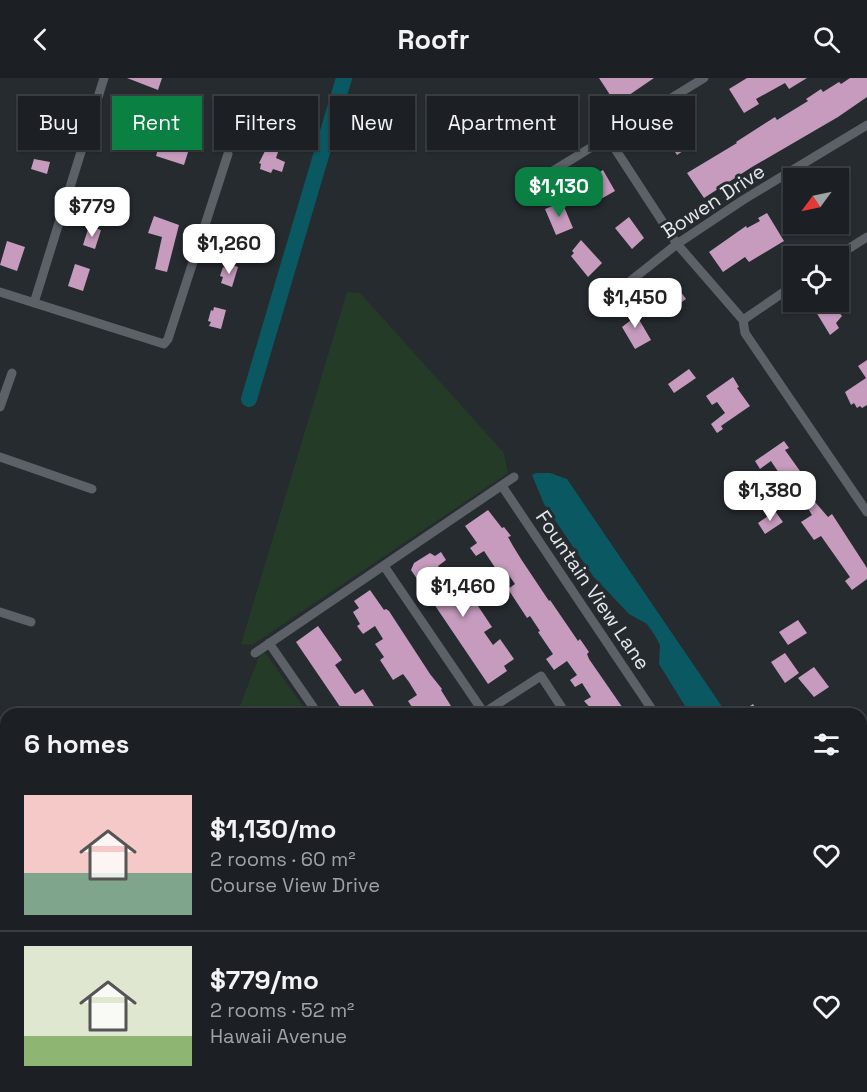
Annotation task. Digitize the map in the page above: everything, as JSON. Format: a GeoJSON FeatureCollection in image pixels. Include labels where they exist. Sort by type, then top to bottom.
{"type":"FeatureCollection","features":[{"type":"Feature","properties":{"kind":"street"},"geometry":{"type":"LineString","coordinates":[[34,303],[104,78]]}},
{"type":"Feature","properties":{"kind":"street"},"geometry":{"type":"LineString","coordinates":[[675,96],[704,78]]}},
{"type":"Feature","properties":{"kind":"street","name":"Bowen Drive"},"geometry":{"type":"LineString","coordinates":[[614,294],[677,244],[743,200],[867,125]]}},
{"type":"Feature","properties":{"kind":"street"},"geometry":{"type":"LineString","coordinates":[[543,177],[590,149]]}},
{"type":"Feature","properties":{"kind":"street"},"geometry":{"type":"LineString","coordinates":[[616,150],[677,244],[743,320],[745,333],[867,512]]}},
{"type":"Feature","properties":{"kind":"street"},"geometry":{"type":"LineString","coordinates":[[0,292],[164,344],[168,339],[228,154]]}},
{"type":"Feature","properties":{"kind":"street"},"geometry":{"type":"LineString","coordinates":[[849,248],[867,237]]}},
{"type":"Feature","properties":{"kind":"street"},"geometry":{"type":"LineString","coordinates":[[743,320],[783,293]]}},
{"type":"Feature","properties":{"kind":"street"},"geometry":{"type":"LineString","coordinates":[[0,407],[12,373]]}},
{"type":"Feature","properties":{"kind":"street"},"geometry":{"type":"LineString","coordinates":[[0,457],[92,489]]}},
{"type":"Feature","properties":{"kind":"street"},"geometry":{"type":"LineString","coordinates":[[255,653],[514,477]]}},
{"type":"Feature","properties":{"kind":"street","name":"Fountain View Lane"},"geometry":{"type":"LineString","coordinates":[[502,486],[651,708]]}},
{"type":"Feature","properties":{"kind":"street"},"geometry":{"type":"LineString","coordinates":[[384,566],[479,708]]}},
{"type":"Feature","properties":{"kind":"street"},"geometry":{"type":"LineString","coordinates":[[0,612],[31,622]]}},
{"type":"Feature","properties":{"kind":"street"},"geometry":{"type":"LineString","coordinates":[[269,643],[314,708]]}},
{"type":"Feature","properties":{"kind":"street"},"geometry":{"type":"LineString","coordinates":[[492,708],[540,676],[562,708]]}},
{"type":"Feature","properties":{"kind":"green space"},"geometry":{"type":"Polygon","coordinates":[[[347,292],[360,293],[504,453],[508,473],[252,645],[241,644],[347,292]]]}},
{"type":"Feature","properties":{"kind":"green space"},"geometry":{"type":"Polygon","coordinates":[[[265,652],[304,708],[239,708],[259,656],[265,652]]]}},
{"type":"Feature","properties":{"kind":"water"},"geometry":{"type":"Polygon","coordinates":[[[550,473],[567,479],[723,708],[686,708],[659,664],[660,645],[654,634],[647,624],[629,614],[593,576],[544,504],[532,475],[550,473]]]}},
{"type":"Feature","properties":{"kind":"building"},"geometry":{"type":"Polygon","coordinates":[[[127,78],[162,78],[158,90],[127,78]]]}},
{"type":"Feature","properties":{"kind":"building"},"geometry":{"type":"Polygon","coordinates":[[[599,78],[654,78],[628,96],[611,96],[599,78]]]}},
{"type":"Feature","properties":{"kind":"building"},"geometry":{"type":"Polygon","coordinates":[[[747,78],[807,78],[789,89],[785,83],[756,99],[759,104],[744,113],[729,89],[747,78]]]}},
{"type":"Feature","properties":{"kind":"building"},"geometry":{"type":"Polygon","coordinates":[[[850,78],[867,78],[867,97],[704,198],[687,173],[775,117],[777,120],[808,101],[806,99],[821,89],[823,92],[850,78]]]}},
{"type":"Feature","properties":{"kind":"building"},"geometry":{"type":"Polygon","coordinates":[[[158,150],[189,150],[184,165],[156,156],[158,150]]]}},
{"type":"Feature","properties":{"kind":"building"},"geometry":{"type":"Polygon","coordinates":[[[266,150],[278,152],[276,158],[285,162],[282,172],[273,169],[271,173],[260,169],[261,164],[259,163],[266,150]]]}},
{"type":"Feature","properties":{"kind":"building"},"geometry":{"type":"Polygon","coordinates":[[[674,150],[684,150],[677,155],[674,150]]]}},
{"type":"Feature","properties":{"kind":"building"},"geometry":{"type":"Polygon","coordinates":[[[34,159],[50,162],[47,174],[31,169],[34,159]]]}},
{"type":"Feature","properties":{"kind":"building"},"geometry":{"type":"Polygon","coordinates":[[[603,170],[615,191],[599,200],[587,180],[603,170]]]}},
{"type":"Feature","properties":{"kind":"building"},"geometry":{"type":"Polygon","coordinates":[[[562,202],[573,228],[556,235],[545,209],[562,202]]]}},
{"type":"Feature","properties":{"kind":"building"},"geometry":{"type":"Polygon","coordinates":[[[767,213],[784,241],[749,262],[745,257],[723,272],[709,252],[746,226],[747,228],[760,221],[758,218],[767,213]]]}},
{"type":"Feature","properties":{"kind":"building"},"geometry":{"type":"Polygon","coordinates":[[[154,216],[179,225],[167,272],[155,269],[162,237],[148,233],[154,216]]]}},
{"type":"Feature","properties":{"kind":"building"},"geometry":{"type":"Polygon","coordinates":[[[629,217],[644,238],[632,249],[615,228],[629,217]]]}},
{"type":"Feature","properties":{"kind":"building"},"geometry":{"type":"Polygon","coordinates":[[[89,226],[101,230],[95,249],[83,245],[89,226]]]}},
{"type":"Feature","properties":{"kind":"building"},"geometry":{"type":"Polygon","coordinates":[[[239,227],[249,230],[242,252],[232,249],[233,244],[228,243],[232,232],[237,233],[239,227]]]}},
{"type":"Feature","properties":{"kind":"building"},"geometry":{"type":"Polygon","coordinates":[[[581,240],[602,263],[588,277],[571,256],[574,253],[572,251],[581,240]]]}},
{"type":"Feature","properties":{"kind":"building"},"geometry":{"type":"Polygon","coordinates":[[[7,241],[25,247],[17,271],[0,265],[7,241]]]}},
{"type":"Feature","properties":{"kind":"building"},"geometry":{"type":"Polygon","coordinates":[[[227,263],[238,267],[232,287],[221,283],[223,277],[220,276],[227,263]]]}},
{"type":"Feature","properties":{"kind":"building"},"geometry":{"type":"Polygon","coordinates":[[[75,264],[90,269],[83,291],[68,286],[75,264]]]}},
{"type":"Feature","properties":{"kind":"building"},"geometry":{"type":"Polygon","coordinates":[[[673,281],[686,299],[679,304],[682,308],[675,313],[657,289],[673,281]]]}},
{"type":"Feature","properties":{"kind":"building"},"geometry":{"type":"Polygon","coordinates":[[[630,304],[651,340],[635,349],[622,327],[631,320],[624,307],[630,304]]]}},
{"type":"Feature","properties":{"kind":"building"},"geometry":{"type":"Polygon","coordinates":[[[214,307],[226,310],[221,329],[209,326],[211,322],[208,321],[214,307]]]}},
{"type":"Feature","properties":{"kind":"building"},"geometry":{"type":"Polygon","coordinates":[[[816,312],[839,312],[842,316],[836,323],[839,328],[830,335],[816,312]]]}},
{"type":"Feature","properties":{"kind":"building"},"geometry":{"type":"Polygon","coordinates":[[[867,360],[867,405],[857,408],[854,403],[851,405],[845,392],[866,378],[858,366],[867,360]]]}},
{"type":"Feature","properties":{"kind":"building"},"geometry":{"type":"Polygon","coordinates":[[[689,369],[696,378],[674,393],[668,384],[689,369]]]}},
{"type":"Feature","properties":{"kind":"building"},"geometry":{"type":"Polygon","coordinates":[[[733,377],[739,387],[737,388],[750,406],[721,426],[723,429],[717,433],[711,424],[725,413],[717,402],[712,405],[706,396],[733,377]]]}},
{"type":"Feature","properties":{"kind":"building"},"geometry":{"type":"Polygon","coordinates":[[[784,441],[789,448],[785,450],[800,471],[785,482],[771,461],[760,469],[755,461],[784,441]]]}},
{"type":"Feature","properties":{"kind":"building"},"geometry":{"type":"Polygon","coordinates":[[[815,502],[828,517],[832,514],[867,568],[867,579],[852,590],[845,581],[850,577],[821,536],[814,540],[801,522],[812,515],[807,507],[815,502]]]}},
{"type":"Feature","properties":{"kind":"building"},"geometry":{"type":"Polygon","coordinates":[[[488,510],[502,528],[504,527],[511,536],[508,537],[521,559],[578,641],[580,639],[589,652],[587,654],[589,659],[623,708],[590,708],[584,701],[591,697],[582,683],[575,687],[570,680],[577,675],[567,661],[554,670],[546,659],[553,654],[538,632],[540,631],[530,616],[527,618],[508,589],[515,584],[506,571],[500,575],[484,551],[476,556],[470,548],[477,543],[465,526],[488,510]]]}},
{"type":"Feature","properties":{"kind":"building"},"geometry":{"type":"Polygon","coordinates":[[[775,511],[783,522],[765,534],[758,523],[775,511]]]}},
{"type":"Feature","properties":{"kind":"building"},"geometry":{"type":"Polygon","coordinates":[[[441,552],[446,560],[438,566],[449,582],[458,576],[463,585],[454,591],[461,604],[472,597],[492,627],[484,632],[493,645],[500,639],[514,659],[504,666],[507,671],[488,684],[411,570],[414,563],[430,553],[435,556],[441,552]]]}},
{"type":"Feature","properties":{"kind":"building"},"geometry":{"type":"Polygon","coordinates":[[[370,590],[384,610],[389,611],[451,706],[448,708],[413,708],[408,701],[417,695],[403,674],[393,680],[380,660],[384,657],[375,644],[383,639],[375,626],[363,634],[357,626],[360,624],[353,612],[359,608],[354,601],[370,590]]]}},
{"type":"Feature","properties":{"kind":"building"},"geometry":{"type":"Polygon","coordinates":[[[798,620],[807,633],[788,645],[779,632],[798,620]]]}},
{"type":"Feature","properties":{"kind":"building"},"geometry":{"type":"Polygon","coordinates":[[[318,626],[342,660],[335,665],[355,694],[363,689],[375,708],[341,708],[296,642],[318,626]]]}},
{"type":"Feature","properties":{"kind":"building"},"geometry":{"type":"Polygon","coordinates":[[[785,653],[799,673],[785,683],[771,662],[785,653]]]}},
{"type":"Feature","properties":{"kind":"building"},"geometry":{"type":"Polygon","coordinates":[[[814,667],[829,687],[814,697],[798,678],[814,667]]]}},
{"type":"Feature","properties":{"kind":"waterway"},"geometry":{"type":"LineString","coordinates":[[249,399],[344,78]]}}]}
